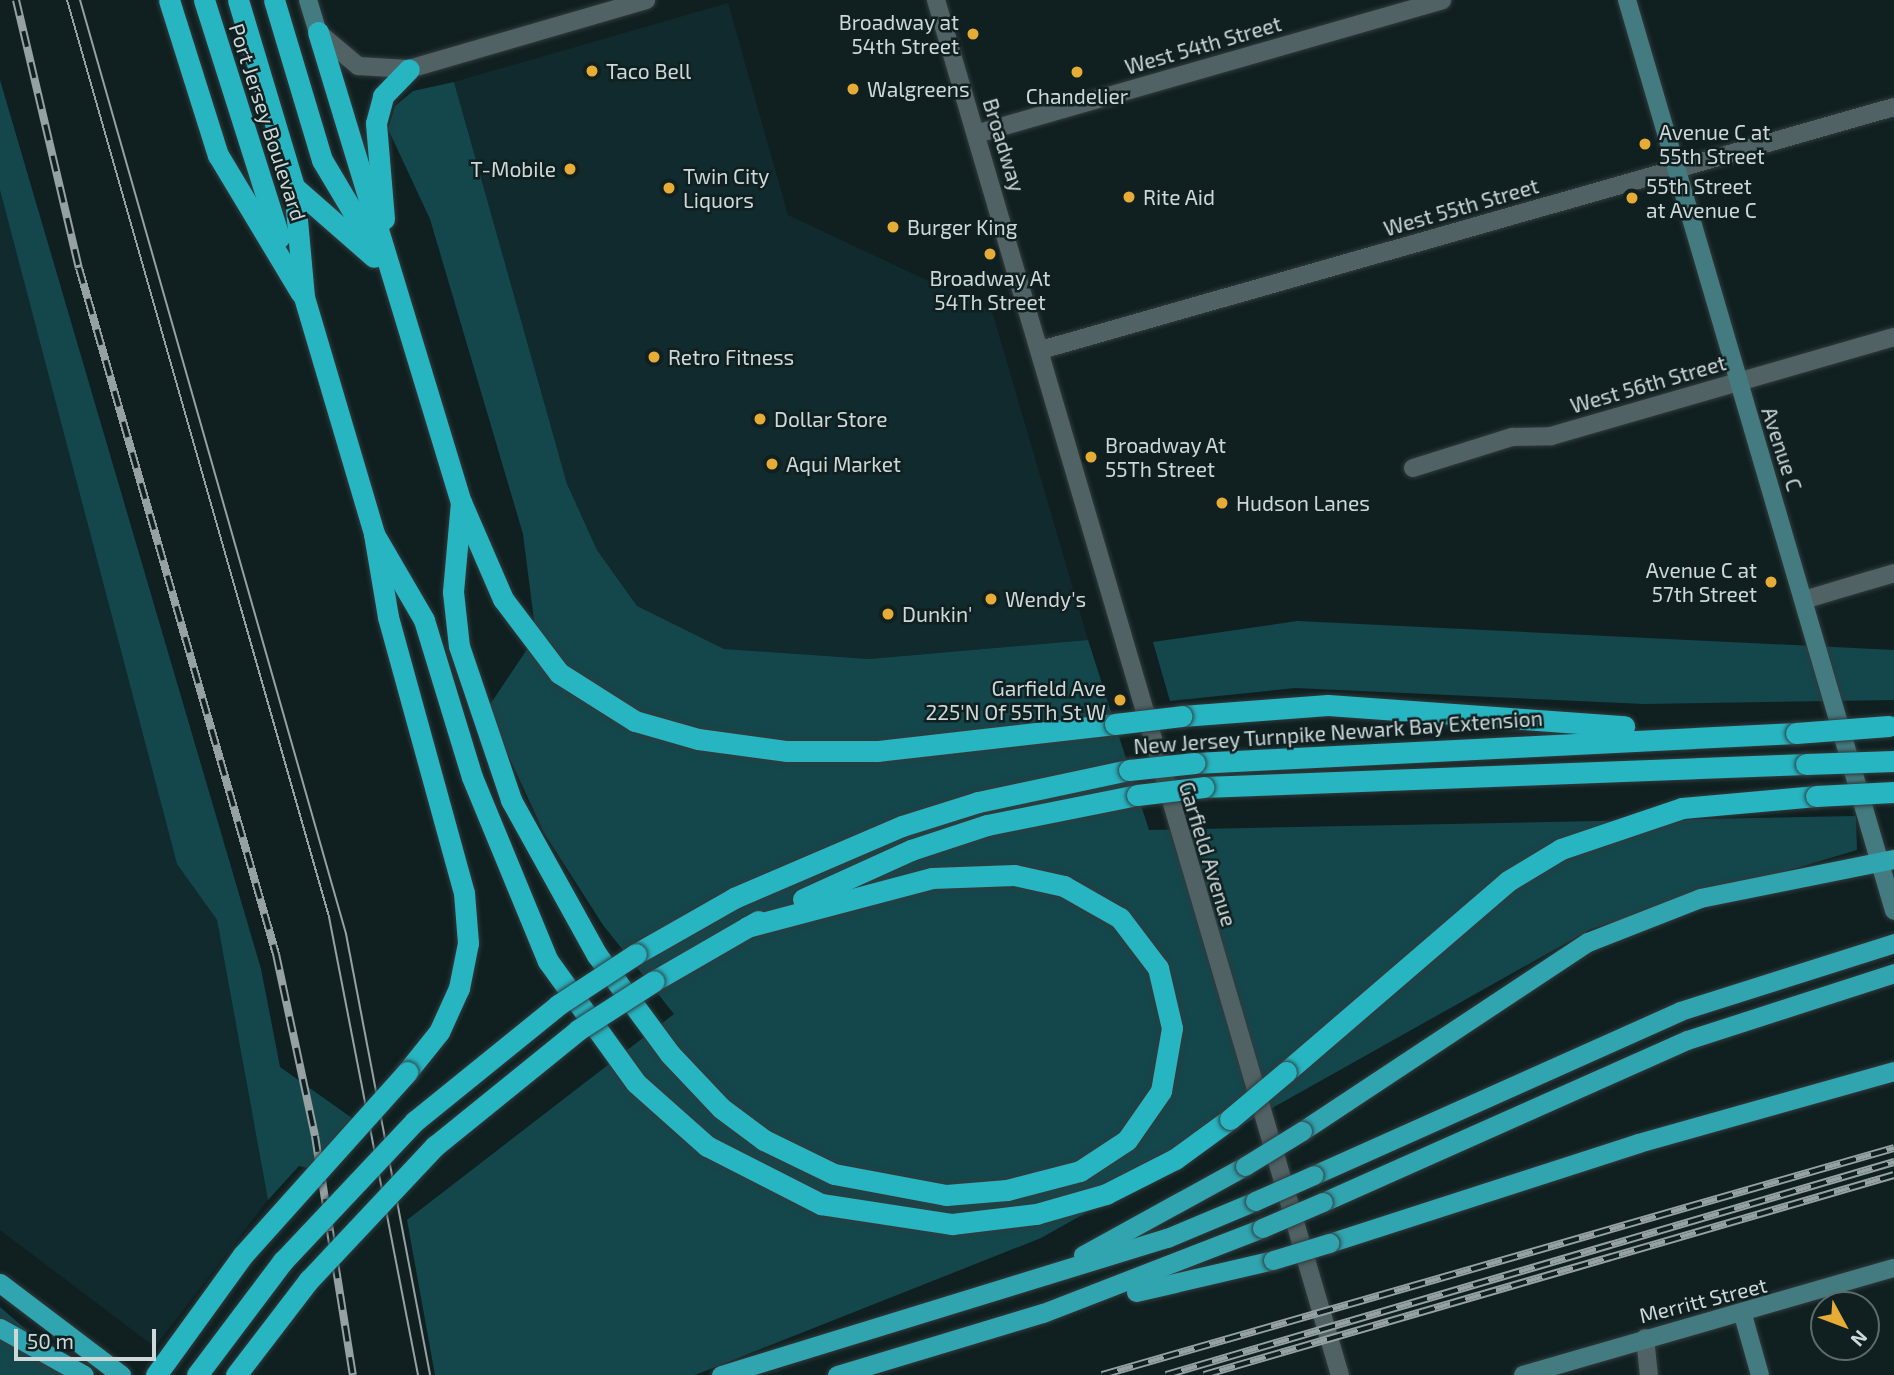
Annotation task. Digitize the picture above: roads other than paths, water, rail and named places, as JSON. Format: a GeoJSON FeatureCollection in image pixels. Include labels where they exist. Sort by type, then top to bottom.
{"type":"FeatureCollection","features":[{"type":"Feature","properties":{"kind":"highway"},"geometry":{"type":"LineString","coordinates":[[169,0],[219,155],[304,298]]}},
{"type":"Feature","properties":{"kind":"highway","name":"Port Jersey Boulevard"},"geometry":{"type":"LineString","coordinates":[[204,0],[260,190],[304,298]]}},
{"type":"Feature","properties":{"kind":"highway"},"geometry":{"type":"LineString","coordinates":[[156,1375],[243,1255],[439,1032],[465,967],[468,919],[388,617],[374,534],[304,298],[294,187],[238,0]]}},
{"type":"Feature","properties":{"kind":"highway","name":"Port Jersey Boulevard"},"geometry":{"type":"LineString","coordinates":[[276,8],[322,160],[389,270]]}},
{"type":"Feature","properties":{"kind":"highway"},"geometry":{"type":"LineString","coordinates":[[318,32],[461,502],[503,600],[538,652],[582,693],[635,721],[730,745],[833,754],[1182,716],[1328,705],[1674,728],[1688,735]]}},
{"type":"Feature","properties":{"kind":"highway"},"geometry":{"type":"LineString","coordinates":[[389,270],[376,123],[383,96],[409,69]]}},
{"type":"Feature","properties":{"kind":"highway"},"geometry":{"type":"LineString","coordinates":[[294,187],[389,270]]}},
{"type":"Feature","properties":{"kind":"highway"},"geometry":{"type":"LineString","coordinates":[[461,502],[453,592],[459,646],[511,800],[565,904],[618,985],[670,1054],[732,1116],[787,1153],[834,1174],[902,1191],[978,1194],[1045,1182],[1097,1163],[1141,1125],[1161,1091],[1172,1028],[1158,968],[1120,918],[1064,886],[1014,874],[932,878],[747,927]]}},
{"type":"Feature","properties":{"kind":"highway"},"geometry":{"type":"LineString","coordinates":[[374,534],[424,620],[492,833],[548,961],[620,1064],[707,1146],[821,1204],[952,1224],[1035,1214],[1106,1194],[1175,1159],[1230,1119],[1500,887],[1561,849],[1682,808],[1894,792]]}},
{"type":"Feature","properties":{"kind":"highway","name":"New Jersey Turnpike Newark Bay Extension"},"geometry":{"type":"LineString","coordinates":[[197,1375],[283,1261],[415,1121],[558,1005],[636,954],[734,898],[902,826],[978,802],[1129,770],[1195,763],[1892,726]]}},
{"type":"Feature","properties":{"kind":"highway"},"geometry":{"type":"LineString","coordinates":[[236,1375],[335,1249],[435,1146],[578,1030],[654,981],[747,927],[911,850],[987,825],[1137,795],[1204,787],[1894,761]]}},
{"type":"Feature","properties":{"kind":"highway"},"geometry":{"type":"LineString","coordinates":[[1029,1283],[1245,1166],[1588,942],[1700,898],[1886,860]]}},
{"type":"Feature","properties":{"kind":"highway"},"geometry":{"type":"LineString","coordinates":[[721,1375],[1029,1283],[1167,1238],[1680,1011],[1861,950],[1894,943]]}},
{"type":"Feature","properties":{"kind":"highway"},"geometry":{"type":"LineString","coordinates":[[1043,1313],[1262,1228],[1687,1040],[1894,973]]}},
{"type":"Feature","properties":{"kind":"highway"},"geometry":{"type":"LineString","coordinates":[[836,1375],[1043,1313],[1273,1260],[1638,1143],[1894,1071]]}},
{"type":"Feature","properties":{"kind":"highway"},"geometry":{"type":"LineString","coordinates":[[0,1283],[121,1375]]}},
{"type":"Feature","properties":{"kind":"highway"},"geometry":{"type":"LineString","coordinates":[[0,1328],[84,1375]]}},
{"type":"Feature","properties":{"kind":"main road"},"geometry":{"type":"LineString","coordinates":[[308,0],[318,32]]}},
{"type":"Feature","properties":{"kind":"main road","name":"Avenue C"},"geometry":{"type":"LineString","coordinates":[[1627,0],[1673,171],[1886,860],[1894,911]]}},
{"type":"Feature","properties":{"kind":"main road","name":"Merritt Street"},"geometry":{"type":"LineString","coordinates":[[1523,1375],[1645,1338],[1743,1315],[1894,1268]]}},
{"type":"Feature","properties":{"kind":"main road"},"geometry":{"type":"LineString","coordinates":[[1743,1315],[1760,1375]]}},
{"type":"Feature","properties":{"kind":"street"},"geometry":{"type":"LineString","coordinates":[[318,32],[358,66],[409,69],[646,0]]}},
{"type":"Feature","properties":{"kind":"street","name":"Broadway"},"geometry":{"type":"LineString","coordinates":[[936,0],[1016,264]]}},
{"type":"Feature","properties":{"kind":"street","name":"West 54th Street"},"geometry":{"type":"LineString","coordinates":[[976,134],[1442,0]]}},
{"type":"Feature","properties":{"kind":"street","name":"West 55th Street"},"geometry":{"type":"LineString","coordinates":[[1041,351],[1894,107]]}},
{"type":"Feature","properties":{"kind":"street","name":"Garfield Avenue"},"geometry":{"type":"LineString","coordinates":[[1016,264],[1340,1375]]}},
{"type":"Feature","properties":{"kind":"street","name":"West 56th Street"},"geometry":{"type":"LineString","coordinates":[[1413,468],[1737,382],[1894,337]]}},
{"type":"Feature","properties":{"kind":"street"},"geometry":{"type":"LineString","coordinates":[[1807,599],[1894,573]]}},
{"type":"Feature","properties":{"kind":"street"},"geometry":{"type":"LineString","coordinates":[[1645,1338],[1649,1375]]}},
{"type":"Feature","properties":{"kind":"tram line"},"geometry":{"type":"LineString","coordinates":[[67,0],[329,917],[418,1375]]}},
{"type":"Feature","properties":{"kind":"tram line"},"geometry":{"type":"LineString","coordinates":[[80,0],[346,934],[430,1375]]}},
{"type":"Feature","properties":{"kind":"railway"},"geometry":{"type":"LineString","coordinates":[[16,0],[79,268],[276,954],[315,1136],[353,1375]]}},
{"type":"Feature","properties":{"kind":"railway"},"geometry":{"type":"LineString","coordinates":[[1102,1375],[1894,1148]]}},
{"type":"Feature","properties":{"kind":"railway"},"geometry":{"type":"LineString","coordinates":[[1166,1375],[1894,1162]]}},
{"type":"Feature","properties":{"kind":"railway"},"geometry":{"type":"LineString","coordinates":[[1204,1375],[1894,1175]]}},
{"type":"Feature","properties":{"kind":"place","name":"Broadway at 54th Street"},"geometry":{"type":"Point","coordinates":[973,34]}},
{"type":"Feature","properties":{"kind":"place","name":"Taco Bell"},"geometry":{"type":"Point","coordinates":[592,71]}},
{"type":"Feature","properties":{"kind":"place","name":"Chandelier"},"geometry":{"type":"Point","coordinates":[1077,72]}},
{"type":"Feature","properties":{"kind":"place","name":"Walgreens"},"geometry":{"type":"Point","coordinates":[853,89]}},
{"type":"Feature","properties":{"kind":"place","name":"Avenue C at 55th Street"},"geometry":{"type":"Point","coordinates":[1645,144]}},
{"type":"Feature","properties":{"kind":"place","name":"T-Mobile"},"geometry":{"type":"Point","coordinates":[570,169]}},
{"type":"Feature","properties":{"kind":"place","name":"Twin City Liquors"},"geometry":{"type":"Point","coordinates":[669,188]}},
{"type":"Feature","properties":{"kind":"place","name":"Rite Aid"},"geometry":{"type":"Point","coordinates":[1129,197]}},
{"type":"Feature","properties":{"kind":"place","name":"55th Street at Avenue C"},"geometry":{"type":"Point","coordinates":[1632,198]}},
{"type":"Feature","properties":{"kind":"place","name":"Burger King"},"geometry":{"type":"Point","coordinates":[893,227]}},
{"type":"Feature","properties":{"kind":"place","name":"Broadway At 54Th Street"},"geometry":{"type":"Point","coordinates":[990,254]}},
{"type":"Feature","properties":{"kind":"place","name":"Retro Fitness"},"geometry":{"type":"Point","coordinates":[654,357]}},
{"type":"Feature","properties":{"kind":"place","name":"Dollar Store"},"geometry":{"type":"Point","coordinates":[760,419]}},
{"type":"Feature","properties":{"kind":"place","name":"Broadway At 55Th Street"},"geometry":{"type":"Point","coordinates":[1091,457]}},
{"type":"Feature","properties":{"kind":"place","name":"Aqui Market"},"geometry":{"type":"Point","coordinates":[772,464]}},
{"type":"Feature","properties":{"kind":"place","name":"Hudson Lanes"},"geometry":{"type":"Point","coordinates":[1222,503]}},
{"type":"Feature","properties":{"kind":"place","name":"Avenue C at 57th Street"},"geometry":{"type":"Point","coordinates":[1771,582]}},
{"type":"Feature","properties":{"kind":"place","name":"Wendy's"},"geometry":{"type":"Point","coordinates":[991,599]}},
{"type":"Feature","properties":{"kind":"place","name":"Dunkin'"},"geometry":{"type":"Point","coordinates":[888,614]}},
{"type":"Feature","properties":{"kind":"place","name":"Garfield Ave 225'N Of 55Th St W"},"geometry":{"type":"Point","coordinates":[1120,700]}}]}
